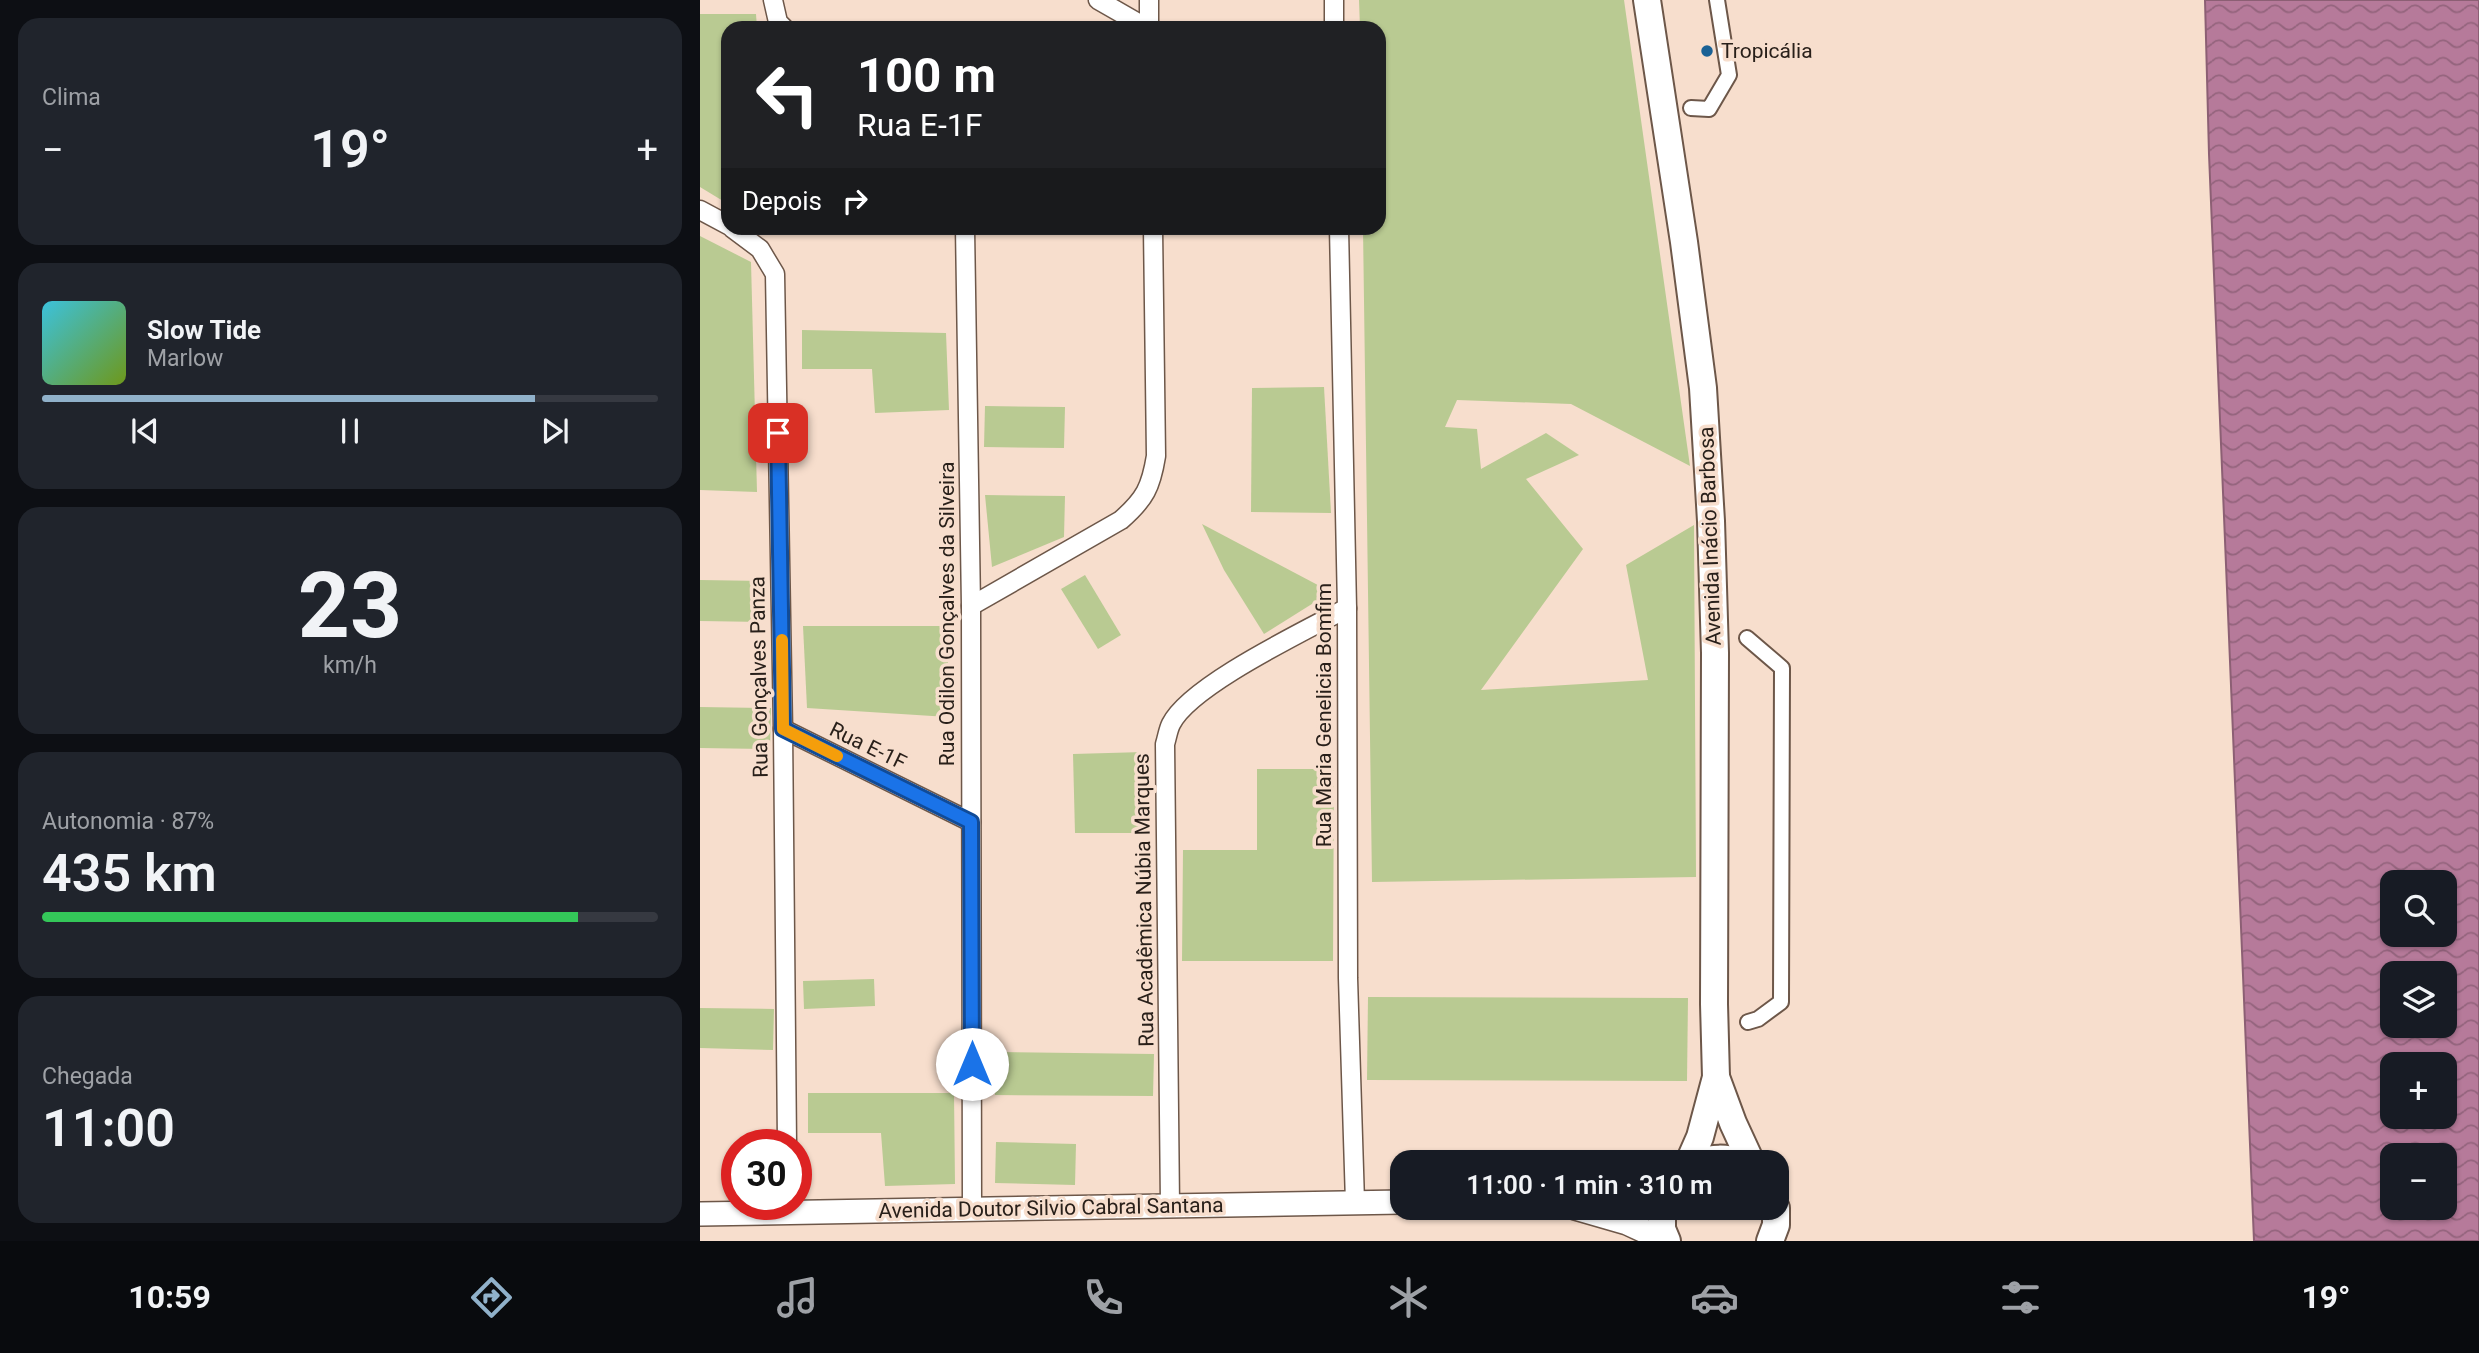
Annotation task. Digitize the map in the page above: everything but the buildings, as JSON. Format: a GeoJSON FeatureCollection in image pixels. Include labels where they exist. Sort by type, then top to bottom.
{"type":"FeatureCollection","features":[{"type":"Feature","properties":{"kind":"main road","name":"Avenida Inácio Barbosa"},"geometry":{"type":"LineString","coordinates":[[1647,0],[1684,243],[1704,401],[1712,520],[1715,653],[1713,1004],[1716,1077],[1694,1150]]}},
{"type":"Feature","properties":{"kind":"main road","name":"Avenida Inácio Barbosa"},"geometry":{"type":"LineString","coordinates":[[1716,1077],[1745,1150]]}},
{"type":"Feature","properties":{"kind":"main road"},"geometry":{"type":"LineString","coordinates":[[1662,1220],[1666,1241]]}},
{"type":"Feature","properties":{"kind":"main road"},"geometry":{"type":"LineString","coordinates":[[1770,1241],[1776,1220]]}},
{"type":"Feature","properties":{"kind":"street"},"geometry":{"type":"LineString","coordinates":[[773,0],[778,21]]}},
{"type":"Feature","properties":{"kind":"street"},"geometry":{"type":"LineString","coordinates":[[1098,0],[1136,21]]}},
{"type":"Feature","properties":{"kind":"street"},"geometry":{"type":"LineString","coordinates":[[1148,21],[1149,0]]}},
{"type":"Feature","properties":{"kind":"street"},"geometry":{"type":"LineString","coordinates":[[1334,0],[1334,21]]}},
{"type":"Feature","properties":{"kind":"street"},"geometry":{"type":"LineString","coordinates":[[1691,108],[1709,109],[1729,75],[1717,0]]}},
{"type":"Feature","properties":{"kind":"street","name":"Rua Gonçalves Panza"},"geometry":{"type":"LineString","coordinates":[[700,209],[721,221]]}},
{"type":"Feature","properties":{"kind":"street","name":"Rua Gonçalves Panza"},"geometry":{"type":"LineString","coordinates":[[742,235],[760,249],[775,274],[787,1129]]}},
{"type":"Feature","properties":{"kind":"street","name":"Rua Odilon Gonçalves da Silveira"},"geometry":{"type":"LineString","coordinates":[[965,235],[971,606],[972,1210]]}},
{"type":"Feature","properties":{"kind":"street"},"geometry":{"type":"LineString","coordinates":[[971,606],[1121,520],[1139,504],[1152,483],[1156,456],[1153,235]]}},
{"type":"Feature","properties":{"kind":"street","name":"Rua Maria Genelicia Bomfim"},"geometry":{"type":"LineString","coordinates":[[1339,235],[1347,608],[1348,978],[1355,1202]]}},
{"type":"Feature","properties":{"kind":"street","name":"Rua Acadêmica Núbia Marques"},"geometry":{"type":"LineString","coordinates":[[1170,1205],[1165,744],[1172,722],[1194,697],[1236,669],[1347,608]]}},
{"type":"Feature","properties":{"kind":"street"},"geometry":{"type":"LineString","coordinates":[[1747,638],[1782,668],[1781,1002],[1748,1022]]}},
{"type":"Feature","properties":{"kind":"street","name":"Rua E-1F"},"geometry":{"type":"LineString","coordinates":[[783,729],[971,822]]}},
{"type":"Feature","properties":{"kind":"street","name":"Avenida Doutor Silvio Cabral Santana"},"geometry":{"type":"LineString","coordinates":[[812,1208],[972,1210],[1390,1202]]}},
{"type":"Feature","properties":{"kind":"street","name":"Avenida Doutor Silvio Cabral Santana"},"geometry":{"type":"LineString","coordinates":[[700,1214],[721,1213]]}},
{"type":"Feature","properties":{"kind":"street"},"geometry":{"type":"LineString","coordinates":[[1617,1220],[1666,1241]]}},
{"type":"Feature","properties":{"kind":"green space"},"geometry":{"type":"Polygon","coordinates":[[[1359,0],[1624,0],[1690,466],[1571,404],[1457,400],[1445,427],[1477,429],[1481,469],[1546,433],[1579,455],[1526,479],[1583,549],[1481,690],[1648,680],[1626,565],[1694,525],[1696,877],[1372,882],[1363,235],[1386,235],[1386,21],[1360,21],[1359,0]]]}},
{"type":"Feature","properties":{"kind":"green space"},"geometry":{"type":"Polygon","coordinates":[[[700,14],[756,14],[756,21],[721,21],[721,200],[700,187],[700,14]]]}},
{"type":"Feature","properties":{"kind":"green space"},"geometry":{"type":"Polygon","coordinates":[[[700,236],[751,262],[757,492],[700,490],[700,236]]]}},
{"type":"Feature","properties":{"kind":"green space"},"geometry":{"type":"Polygon","coordinates":[[[802,330],[946,333],[949,410],[875,413],[872,369],[802,369],[802,330]]]}},
{"type":"Feature","properties":{"kind":"green space"},"geometry":{"type":"Polygon","coordinates":[[[1324,387],[1331,513],[1251,512],[1252,388],[1324,387]]]}},
{"type":"Feature","properties":{"kind":"green space"},"geometry":{"type":"Polygon","coordinates":[[[985,406],[1065,407],[1064,448],[984,447],[985,406]]]}},
{"type":"Feature","properties":{"kind":"green space"},"geometry":{"type":"Polygon","coordinates":[[[985,495],[1065,496],[1064,537],[992,567],[985,495]]]}},
{"type":"Feature","properties":{"kind":"green space"},"geometry":{"type":"Polygon","coordinates":[[[1202,524],[1331,592],[1264,634],[1224,570],[1202,524]]]}},
{"type":"Feature","properties":{"kind":"green space"},"geometry":{"type":"Polygon","coordinates":[[[1085,575],[1121,635],[1098,649],[1061,589],[1085,575]]]}},
{"type":"Feature","properties":{"kind":"green space"},"geometry":{"type":"Polygon","coordinates":[[[700,580],[764,581],[763,622],[700,621],[700,580]]]}},
{"type":"Feature","properties":{"kind":"green space"},"geometry":{"type":"Polygon","coordinates":[[[803,626],[948,626],[948,717],[807,708],[803,626]]]}},
{"type":"Feature","properties":{"kind":"green space"},"geometry":{"type":"Polygon","coordinates":[[[700,707],[771,708],[770,749],[700,748],[700,707]]]}},
{"type":"Feature","properties":{"kind":"green space"},"geometry":{"type":"Polygon","coordinates":[[[1144,752],[1139,833],[1075,833],[1073,754],[1144,752]]]}},
{"type":"Feature","properties":{"kind":"green space"},"geometry":{"type":"Polygon","coordinates":[[[1257,769],[1334,769],[1333,961],[1182,961],[1183,850],[1257,850],[1257,769]]]}},
{"type":"Feature","properties":{"kind":"green space"},"geometry":{"type":"Polygon","coordinates":[[[874,979],[875,1006],[804,1009],[803,981],[874,979]]]}},
{"type":"Feature","properties":{"kind":"green space"},"geometry":{"type":"Polygon","coordinates":[[[1368,997],[1688,998],[1687,1081],[1367,1080],[1368,997]]]}},
{"type":"Feature","properties":{"kind":"green space"},"geometry":{"type":"Polygon","coordinates":[[[700,1008],[774,1009],[773,1050],[700,1048],[700,1008]]]}},
{"type":"Feature","properties":{"kind":"green space"},"geometry":{"type":"Polygon","coordinates":[[[995,1052],[1154,1054],[1153,1096],[995,1095],[995,1052]]]}},
{"type":"Feature","properties":{"kind":"green space"},"geometry":{"type":"Polygon","coordinates":[[[808,1093],[954,1093],[955,1184],[885,1186],[881,1133],[812,1133],[812,1129],[808,1129],[808,1093]]]}},
{"type":"Feature","properties":{"kind":"green space"},"geometry":{"type":"Polygon","coordinates":[[[996,1142],[1076,1144],[1075,1185],[995,1183],[996,1142]]]}},
{"type":"Feature","properties":{"kind":"water"},"geometry":{"type":"Polygon","coordinates":[[[2205,0],[2479,0],[2479,1241],[2254,1241],[2205,0]]]}},
{"type":"Feature","properties":{"kind":"slow traffic"},"geometry":{"type":"LineString","coordinates":[[782,640],[783,729],[837,756]]}},
{"type":"Feature","properties":{"kind":"place","name":"Tropicália"},"geometry":{"type":"Point","coordinates":[1707,51]}},
{"type":"Feature","properties":{"kind":"route"},"geometry":{"type":"LineString","coordinates":[[778,433],[783,729],[971,822],[972,1064]]}}]}
